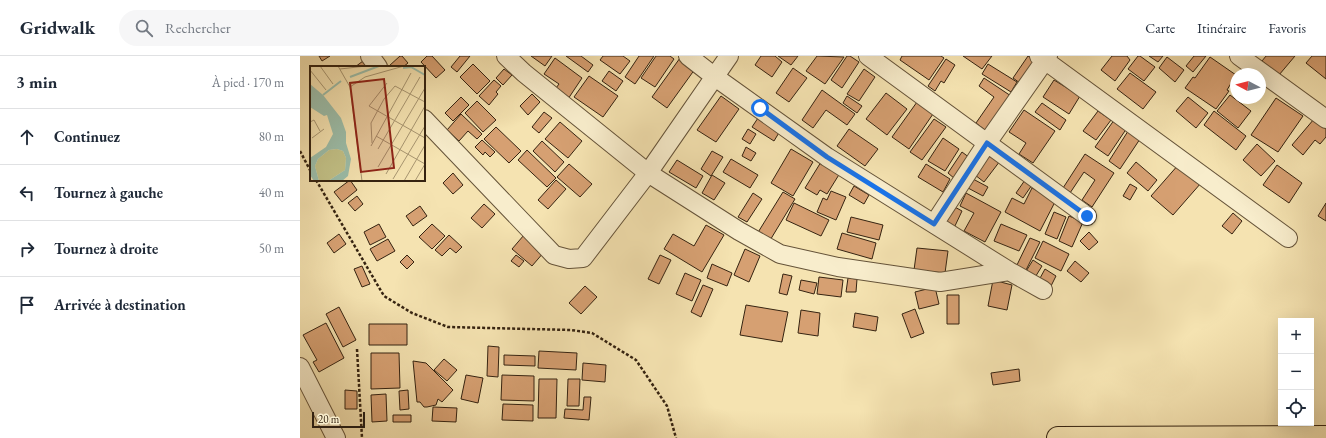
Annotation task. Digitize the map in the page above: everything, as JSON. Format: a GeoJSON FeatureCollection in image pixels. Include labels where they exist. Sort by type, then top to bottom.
{"type":"FeatureCollection","features":[{"type":"Feature","properties":{"kind":"main road"},"geometry":{"type":"LineString","coordinates":[[1058,438],[1326,437]]}},
{"type":"Feature","properties":{"kind":"street"},"geometry":{"type":"LineString","coordinates":[[370,56],[377,66]]}},
{"type":"Feature","properties":{"kind":"street"},"geometry":{"type":"LineString","coordinates":[[506,56],[524,73],[648,173],[739,231],[780,254],[838,267],[940,282],[1009,271]]}},
{"type":"Feature","properties":{"kind":"street"},"geometry":{"type":"LineString","coordinates":[[688,56],[714,77],[827,157],[1009,271],[1043,290]]}},
{"type":"Feature","properties":{"kind":"street"},"geometry":{"type":"LineString","coordinates":[[425,120],[554,255],[569,259],[583,258],[648,173],[729,56]]}},
{"type":"Feature","properties":{"kind":"street"},"geometry":{"type":"LineString","coordinates":[[868,56],[1087,216]]}},
{"type":"Feature","properties":{"kind":"street"},"geometry":{"type":"LineString","coordinates":[[1239,56],[1326,119]]}},
{"type":"Feature","properties":{"kind":"street"},"geometry":{"type":"LineString","coordinates":[[934,224],[1044,58],[1288,238]]}},
{"type":"Feature","properties":{"kind":"street"},"geometry":{"type":"LineString","coordinates":[[300,367],[336,438]]}},
{"type":"Feature","properties":{"kind":"path"},"geometry":{"type":"LineString","coordinates":[[300,151],[310,170]]}},
{"type":"Feature","properties":{"kind":"path"},"geometry":{"type":"LineString","coordinates":[[317,181],[384,296],[412,313],[448,327],[571,330],[592,333],[636,360],[667,406],[676,438]]}},
{"type":"Feature","properties":{"kind":"path"},"geometry":{"type":"LineString","coordinates":[[357,349],[362,438]]}},
{"type":"Feature","properties":{"kind":"building"},"geometry":{"type":"Polygon","coordinates":[[[319,56],[330,56],[322,61],[319,56]]]}},
{"type":"Feature","properties":{"kind":"building"},"geometry":{"type":"Polygon","coordinates":[[[400,56],[402,56],[408,63],[404,66],[389,66],[400,56]]]}},
{"type":"Feature","properties":{"kind":"building"},"geometry":{"type":"Polygon","coordinates":[[[427,56],[432,56],[445,70],[436,78],[421,62],[427,56]]]}},
{"type":"Feature","properties":{"kind":"building"},"geometry":{"type":"Polygon","coordinates":[[[460,56],[470,56],[457,72],[451,67],[460,56]]]}},
{"type":"Feature","properties":{"kind":"building"},"geometry":{"type":"Polygon","coordinates":[[[531,56],[552,56],[545,66],[531,56]]]}},
{"type":"Feature","properties":{"kind":"building"},"geometry":{"type":"Polygon","coordinates":[[[566,56],[581,56],[593,65],[588,72],[566,56]]]}},
{"type":"Feature","properties":{"kind":"building"},"geometry":{"type":"Polygon","coordinates":[[[603,56],[623,56],[630,61],[620,74],[600,60],[603,56]]]}},
{"type":"Feature","properties":{"kind":"building"},"geometry":{"type":"Polygon","coordinates":[[[639,56],[654,56],[635,84],[625,77],[639,56]]]}},
{"type":"Feature","properties":{"kind":"building"},"geometry":{"type":"Polygon","coordinates":[[[656,56],[670,56],[674,59],[655,87],[641,78],[656,56]]]}},
{"type":"Feature","properties":{"kind":"building"},"geometry":{"type":"Polygon","coordinates":[[[761,56],[775,56],[782,62],[772,77],[755,65],[761,56]]]}},
{"type":"Feature","properties":{"kind":"building"},"geometry":{"type":"Polygon","coordinates":[[[778,56],[798,56],[791,65],[778,56]]]}},
{"type":"Feature","properties":{"kind":"building"},"geometry":{"type":"Polygon","coordinates":[[[817,56],[844,57],[825,84],[806,71],[817,56]]]}},
{"type":"Feature","properties":{"kind":"building"},"geometry":{"type":"Polygon","coordinates":[[[847,56],[850,56],[859,62],[842,88],[831,80],[847,56]]]}},
{"type":"Feature","properties":{"kind":"building"},"geometry":{"type":"Polygon","coordinates":[[[902,56],[941,56],[944,58],[929,80],[900,60],[902,56]]]}},
{"type":"Feature","properties":{"kind":"building"},"geometry":{"type":"Polygon","coordinates":[[[963,56],[992,56],[982,69],[963,56]]]}},
{"type":"Feature","properties":{"kind":"building"},"geometry":{"type":"Polygon","coordinates":[[[1028,56],[1040,63],[1024,86],[1013,78],[1028,56]]]}},
{"type":"Feature","properties":{"kind":"building"},"geometry":{"type":"Polygon","coordinates":[[[1112,56],[1127,56],[1130,60],[1115,81],[1101,70],[1112,56]]]}},
{"type":"Feature","properties":{"kind":"building"},"geometry":{"type":"Polygon","coordinates":[[[1138,56],[1155,67],[1144,81],[1128,69],[1138,56]]]}},
{"type":"Feature","properties":{"kind":"building"},"geometry":{"type":"Polygon","coordinates":[[[1149,56],[1163,56],[1158,62],[1149,56]]]}},
{"type":"Feature","properties":{"kind":"building"},"geometry":{"type":"Polygon","coordinates":[[[1194,56],[1206,56],[1193,72],[1186,66],[1194,56]]]}},
{"type":"Feature","properties":{"kind":"building"},"geometry":{"type":"Polygon","coordinates":[[[1266,56],[1295,56],[1279,75],[1262,61],[1266,56]]]}},
{"type":"Feature","properties":{"kind":"building"},"geometry":{"type":"Polygon","coordinates":[[[1312,56],[1326,56],[1326,79],[1306,63],[1312,56]]]}},
{"type":"Feature","properties":{"kind":"building"},"geometry":{"type":"Polygon","coordinates":[[[1167,57],[1184,70],[1175,82],[1159,68],[1167,57]]]}},
{"type":"Feature","properties":{"kind":"building"},"geometry":{"type":"Polygon","coordinates":[[[1210,57],[1230,71],[1230,85],[1227,90],[1229,91],[1216,109],[1185,88],[1193,77],[1195,78],[1210,57]]]}},
{"type":"Feature","properties":{"kind":"building"},"geometry":{"type":"Polygon","coordinates":[[[555,58],[582,78],[566,102],[553,92],[559,84],[544,74],[555,58]]]}},
{"type":"Feature","properties":{"kind":"building"},"geometry":{"type":"Polygon","coordinates":[[[680,58],[695,69],[667,108],[652,97],[680,58]]]}},
{"type":"Feature","properties":{"kind":"building"},"geometry":{"type":"Polygon","coordinates":[[[946,59],[955,65],[944,83],[941,81],[935,91],[928,86],[946,59]]]}},
{"type":"Feature","properties":{"kind":"building"},"geometry":{"type":"Polygon","coordinates":[[[363,61],[366,66],[356,66],[363,61]]]}},
{"type":"Feature","properties":{"kind":"building"},"geometry":{"type":"Polygon","coordinates":[[[473,64],[490,81],[477,94],[460,77],[473,64]]]}},
{"type":"Feature","properties":{"kind":"building"},"geometry":{"type":"Polygon","coordinates":[[[988,64],[1017,82],[1011,92],[982,74],[988,64]]]}},
{"type":"Feature","properties":{"kind":"building"},"geometry":{"type":"Polygon","coordinates":[[[793,68],[807,78],[789,102],[776,93],[793,68]]]}},
{"type":"Feature","properties":{"kind":"building"},"geometry":{"type":"Polygon","coordinates":[[[504,69],[512,75],[503,85],[496,78],[504,69]]]}},
{"type":"Feature","properties":{"kind":"building"},"geometry":{"type":"Polygon","coordinates":[[[864,69],[875,77],[859,101],[847,94],[864,69]]]}},
{"type":"Feature","properties":{"kind":"building"},"geometry":{"type":"Polygon","coordinates":[[[609,71],[623,81],[616,91],[602,81],[609,71]]]}},
{"type":"Feature","properties":{"kind":"building"},"geometry":{"type":"Polygon","coordinates":[[[1130,73],[1156,92],[1143,109],[1117,89],[1130,73]]]}},
{"type":"Feature","properties":{"kind":"building"},"geometry":{"type":"Polygon","coordinates":[[[589,76],[618,96],[603,117],[574,97],[589,76]]]}},
{"type":"Feature","properties":{"kind":"building"},"geometry":{"type":"Polygon","coordinates":[[[984,78],[1014,98],[990,134],[976,123],[994,97],[979,86],[984,78]]]}},
{"type":"Feature","properties":{"kind":"building"},"geometry":{"type":"Polygon","coordinates":[[[494,80],[501,86],[496,92],[498,94],[489,105],[479,96],[494,80]]]}},
{"type":"Feature","properties":{"kind":"building"},"geometry":{"type":"Polygon","coordinates":[[[1054,80],[1080,96],[1069,114],[1043,97],[1054,80]]]}},
{"type":"Feature","properties":{"kind":"building"},"geometry":{"type":"Polygon","coordinates":[[[822,90],[855,114],[847,125],[826,110],[813,128],[802,120],[822,90]]]}},
{"type":"Feature","properties":{"kind":"building"},"geometry":{"type":"Polygon","coordinates":[[[886,93],[907,109],[887,135],[866,119],[886,93]]]}},
{"type":"Feature","properties":{"kind":"building"},"geometry":{"type":"Polygon","coordinates":[[[532,94],[540,102],[528,115],[520,106],[532,94]]]}},
{"type":"Feature","properties":{"kind":"building"},"geometry":{"type":"Polygon","coordinates":[[[1230,95],[1230,104],[1242,104],[1251,111],[1238,128],[1217,111],[1230,95]]]}},
{"type":"Feature","properties":{"kind":"building"},"geometry":{"type":"Polygon","coordinates":[[[721,96],[739,109],[716,142],[697,130],[721,96]]]}},
{"type":"Feature","properties":{"kind":"building"},"geometry":{"type":"Polygon","coordinates":[[[847,96],[862,106],[857,113],[843,103],[847,96]]]}},
{"type":"Feature","properties":{"kind":"building"},"geometry":{"type":"Polygon","coordinates":[[[461,97],[469,105],[453,121],[445,113],[461,97]]]}},
{"type":"Feature","properties":{"kind":"building"},"geometry":{"type":"Polygon","coordinates":[[[1188,97],[1208,113],[1196,128],[1176,111],[1188,97]]]}},
{"type":"Feature","properties":{"kind":"building"},"geometry":{"type":"Polygon","coordinates":[[[1276,98],[1303,116],[1278,152],[1251,135],[1276,98]]]}},
{"type":"Feature","properties":{"kind":"building"},"geometry":{"type":"Polygon","coordinates":[[[477,101],[496,120],[483,132],[465,113],[477,101]]]}},
{"type":"Feature","properties":{"kind":"building"},"geometry":{"type":"Polygon","coordinates":[[[917,102],[933,114],[909,149],[892,137],[917,102]]]}},
{"type":"Feature","properties":{"kind":"building"},"geometry":{"type":"Polygon","coordinates":[[[1042,103],[1066,120],[1060,130],[1035,112],[1042,103]]]}},
{"type":"Feature","properties":{"kind":"building"},"geometry":{"type":"Polygon","coordinates":[[[1024,110],[1055,131],[1033,163],[1019,154],[1026,143],[1009,132],[1024,110]]]}},
{"type":"Feature","properties":{"kind":"building"},"geometry":{"type":"Polygon","coordinates":[[[1098,111],[1111,120],[1096,140],[1083,131],[1098,111]]]}},
{"type":"Feature","properties":{"kind":"building"},"geometry":{"type":"Polygon","coordinates":[[[1214,111],[1246,136],[1236,150],[1204,125],[1214,111]]]}},
{"type":"Feature","properties":{"kind":"building"},"geometry":{"type":"Polygon","coordinates":[[[544,112],[552,118],[539,133],[532,127],[544,112]]]}},
{"type":"Feature","properties":{"kind":"building"},"geometry":{"type":"Polygon","coordinates":[[[461,114],[482,134],[477,139],[468,131],[459,141],[447,130],[461,114]]]}},
{"type":"Feature","properties":{"kind":"building"},"geometry":{"type":"Polygon","coordinates":[[[1117,116],[1129,125],[1108,156],[1095,147],[1117,116]]]}},
{"type":"Feature","properties":{"kind":"building"},"geometry":{"type":"Polygon","coordinates":[[[758,118],[780,131],[774,141],[752,127],[758,118]]]}},
{"type":"Feature","properties":{"kind":"building"},"geometry":{"type":"Polygon","coordinates":[[[934,119],[946,127],[922,160],[910,152],[934,119]]]}},
{"type":"Feature","properties":{"kind":"building"},"geometry":{"type":"Polygon","coordinates":[[[1314,119],[1326,129],[1326,137],[1320,144],[1315,140],[1303,155],[1292,145],[1314,119]]]}},
{"type":"Feature","properties":{"kind":"building"},"geometry":{"type":"Polygon","coordinates":[[[560,122],[582,141],[568,158],[545,139],[560,122]]]}},
{"type":"Feature","properties":{"kind":"building"},"geometry":{"type":"Polygon","coordinates":[[[496,127],[521,151],[509,163],[484,139],[496,127]]]}},
{"type":"Feature","properties":{"kind":"building"},"geometry":{"type":"Polygon","coordinates":[[[1130,128],[1142,136],[1120,169],[1109,161],[1130,128]]]}},
{"type":"Feature","properties":{"kind":"building"},"geometry":{"type":"Polygon","coordinates":[[[748,129],[756,134],[750,144],[742,139],[748,129]]]}},
{"type":"Feature","properties":{"kind":"building"},"geometry":{"type":"Polygon","coordinates":[[[849,129],[878,149],[865,166],[837,146],[849,129]]]}},
{"type":"Feature","properties":{"kind":"building"},"geometry":{"type":"Polygon","coordinates":[[[943,138],[959,149],[945,171],[928,161],[943,138]]]}},
{"type":"Feature","properties":{"kind":"building"},"geometry":{"type":"Polygon","coordinates":[[[482,140],[495,152],[490,157],[485,152],[483,155],[475,147],[482,140]]]}},
{"type":"Feature","properties":{"kind":"building"},"geometry":{"type":"Polygon","coordinates":[[[542,141],[564,162],[555,172],[533,151],[542,141]]]}},
{"type":"Feature","properties":{"kind":"building"},"geometry":{"type":"Polygon","coordinates":[[[1257,144],[1275,161],[1261,176],[1243,160],[1257,144]]]}},
{"type":"Feature","properties":{"kind":"building"},"geometry":{"type":"Polygon","coordinates":[[[746,147],[756,153],[751,161],[742,156],[746,147]]]}},
{"type":"Feature","properties":{"kind":"building"},"geometry":{"type":"Polygon","coordinates":[[[791,149],[813,162],[793,196],[771,183],[791,149]]]}},
{"type":"Feature","properties":{"kind":"building"},"geometry":{"type":"Polygon","coordinates":[[[527,150],[556,178],[547,187],[518,160],[527,150]]]}},
{"type":"Feature","properties":{"kind":"building"},"geometry":{"type":"Polygon","coordinates":[[[712,151],[723,157],[711,176],[701,169],[712,151]]]}},
{"type":"Feature","properties":{"kind":"building"},"geometry":{"type":"Polygon","coordinates":[[[962,152],[970,158],[955,179],[948,173],[962,152]]]}},
{"type":"Feature","properties":{"kind":"building"},"geometry":{"type":"Polygon","coordinates":[[[991,153],[1000,161],[984,182],[975,175],[991,153]]]}},
{"type":"Feature","properties":{"kind":"building"},"geometry":{"type":"Polygon","coordinates":[[[1085,154],[1114,173],[1092,207],[1082,200],[1095,180],[1084,172],[1070,193],[1063,188],[1085,154]]]}},
{"type":"Feature","properties":{"kind":"building"},"geometry":{"type":"Polygon","coordinates":[[[1186,156],[1208,175],[1173,215],[1151,196],[1186,156]]]}},
{"type":"Feature","properties":{"kind":"building"},"geometry":{"type":"Polygon","coordinates":[[[731,159],[758,175],[750,188],[723,172],[731,159]]]}},
{"type":"Feature","properties":{"kind":"building"},"geometry":{"type":"Polygon","coordinates":[[[677,160],[703,176],[696,188],[669,172],[677,160]]]}},
{"type":"Feature","properties":{"kind":"building"},"geometry":{"type":"Polygon","coordinates":[[[821,162],[840,173],[827,194],[820,190],[817,195],[805,188],[821,162]]]}},
{"type":"Feature","properties":{"kind":"building"},"geometry":{"type":"Polygon","coordinates":[[[1136,162],[1157,180],[1148,191],[1127,173],[1136,162]]]}},
{"type":"Feature","properties":{"kind":"building"},"geometry":{"type":"Polygon","coordinates":[[[569,164],[592,184],[580,197],[557,177],[569,164]]]}},
{"type":"Feature","properties":{"kind":"building"},"geometry":{"type":"Polygon","coordinates":[[[926,164],[950,179],[943,192],[918,177],[926,164]]]}},
{"type":"Feature","properties":{"kind":"building"},"geometry":{"type":"Polygon","coordinates":[[[1277,165],[1302,183],[1289,203],[1263,185],[1277,165]]]}},
{"type":"Feature","properties":{"kind":"building"},"geometry":{"type":"Polygon","coordinates":[[[453,173],[463,185],[453,194],[443,183],[453,173]]]}},
{"type":"Feature","properties":{"kind":"building"},"geometry":{"type":"Polygon","coordinates":[[[712,175],[725,183],[714,200],[702,193],[712,175]]]}},
{"type":"Feature","properties":{"kind":"building"},"geometry":{"type":"Polygon","coordinates":[[[973,179],[988,187],[983,196],[968,188],[973,179]]]}},
{"type":"Feature","properties":{"kind":"building"},"geometry":{"type":"Polygon","coordinates":[[[556,180],[566,189],[548,209],[538,200],[556,180]]]}},
{"type":"Feature","properties":{"kind":"building"},"geometry":{"type":"Polygon","coordinates":[[[1025,180],[1032,185],[1023,198],[1016,193],[1025,180]]]}},
{"type":"Feature","properties":{"kind":"building"},"geometry":{"type":"Polygon","coordinates":[[[349,181],[351,181],[357,190],[342,202],[334,192],[349,181]]]}},
{"type":"Feature","properties":{"kind":"building"},"geometry":{"type":"Polygon","coordinates":[[[1130,184],[1137,188],[1130,200],[1123,196],[1130,184]]]}},
{"type":"Feature","properties":{"kind":"building"},"geometry":{"type":"Polygon","coordinates":[[[854,186],[869,195],[864,204],[849,195],[854,186]]]}},
{"type":"Feature","properties":{"kind":"building"},"geometry":{"type":"Polygon","coordinates":[[[1032,188],[1056,200],[1040,231],[1005,212],[1012,198],[1024,204],[1032,188]]]}},
{"type":"Feature","properties":{"kind":"building"},"geometry":{"type":"Polygon","coordinates":[[[831,191],[846,197],[836,220],[817,212],[823,198],[827,200],[831,191]]]}},
{"type":"Feature","properties":{"kind":"building"},"geometry":{"type":"Polygon","coordinates":[[[783,192],[795,199],[769,242],[757,234],[783,192]]]}},
{"type":"Feature","properties":{"kind":"building"},"geometry":{"type":"Polygon","coordinates":[[[753,193],[762,199],[747,222],[738,217],[753,193]]]}},
{"type":"Feature","properties":{"kind":"building"},"geometry":{"type":"Polygon","coordinates":[[[966,193],[1001,212],[985,242],[964,231],[974,213],[960,206],[966,193]]]}},
{"type":"Feature","properties":{"kind":"building"},"geometry":{"type":"Polygon","coordinates":[[[357,196],[363,204],[355,211],[348,203],[357,196]]]}},
{"type":"Feature","properties":{"kind":"building"},"geometry":{"type":"Polygon","coordinates":[[[794,203],[829,220],[821,236],[786,220],[794,203]]]}},
{"type":"Feature","properties":{"kind":"building"},"geometry":{"type":"Polygon","coordinates":[[[1326,203],[1326,221],[1318,216],[1326,203]]]}},
{"type":"Feature","properties":{"kind":"building"},"geometry":{"type":"Polygon","coordinates":[[[484,204],[495,214],[482,228],[471,218],[484,204]]]}},
{"type":"Feature","properties":{"kind":"building"},"geometry":{"type":"Polygon","coordinates":[[[420,206],[427,216],[413,226],[406,216],[420,206]]]}},
{"type":"Feature","properties":{"kind":"building"},"geometry":{"type":"Polygon","coordinates":[[[953,206],[962,211],[954,228],[944,223],[953,206]]]}},
{"type":"Feature","properties":{"kind":"building"},"geometry":{"type":"Polygon","coordinates":[[[1054,212],[1066,217],[1057,239],[1045,234],[1054,212]]]}},
{"type":"Feature","properties":{"kind":"building"},"geometry":{"type":"Polygon","coordinates":[[[1233,213],[1242,221],[1232,234],[1222,226],[1233,213]]]}},
{"type":"Feature","properties":{"kind":"building"},"geometry":{"type":"Polygon","coordinates":[[[1069,216],[1083,222],[1072,247],[1059,241],[1069,216]]]}},
{"type":"Feature","properties":{"kind":"building"},"geometry":{"type":"Polygon","coordinates":[[[851,217],[883,225],[879,240],[847,232],[851,217]]]}},
{"type":"Feature","properties":{"kind":"building"},"geometry":{"type":"Polygon","coordinates":[[[379,224],[386,237],[370,245],[364,232],[379,224]]]}},
{"type":"Feature","properties":{"kind":"building"},"geometry":{"type":"Polygon","coordinates":[[[432,224],[445,236],[432,249],[419,237],[432,224]]]}},
{"type":"Feature","properties":{"kind":"building"},"geometry":{"type":"Polygon","coordinates":[[[1001,224],[1027,235],[1019,251],[994,241],[1001,224]]]}},
{"type":"Feature","properties":{"kind":"building"},"geometry":{"type":"Polygon","coordinates":[[[706,225],[724,235],[702,272],[664,249],[673,234],[694,246],[706,225]]]}},
{"type":"Feature","properties":{"kind":"building"},"geometry":{"type":"Polygon","coordinates":[[[1089,232],[1098,242],[1089,250],[1080,241],[1089,232]]]}},
{"type":"Feature","properties":{"kind":"building"},"geometry":{"type":"Polygon","coordinates":[[[842,233],[876,243],[872,259],[837,249],[842,233]]]}},
{"type":"Feature","properties":{"kind":"building"},"geometry":{"type":"Polygon","coordinates":[[[339,234],[346,244],[334,253],[327,243],[339,234]]]}},
{"type":"Feature","properties":{"kind":"building"},"geometry":{"type":"Polygon","coordinates":[[[449,235],[462,247],[456,253],[450,248],[442,256],[435,250],[449,235]]]}},
{"type":"Feature","properties":{"kind":"building"},"geometry":{"type":"Polygon","coordinates":[[[524,235],[544,252],[532,266],[512,249],[524,235]]]}},
{"type":"Feature","properties":{"kind":"building"},"geometry":{"type":"Polygon","coordinates":[[[1030,238],[1040,242],[1025,272],[1016,267],[1030,238]]]}},
{"type":"Feature","properties":{"kind":"building"},"geometry":{"type":"Polygon","coordinates":[[[388,239],[395,251],[377,261],[370,249],[388,239]]]}},
{"type":"Feature","properties":{"kind":"building"},"geometry":{"type":"Polygon","coordinates":[[[1043,241],[1069,254],[1061,271],[1035,258],[1043,241]]]}},
{"type":"Feature","properties":{"kind":"building"},"geometry":{"type":"Polygon","coordinates":[[[917,248],[948,251],[945,273],[914,270],[917,248]]]}},
{"type":"Feature","properties":{"kind":"building"},"geometry":{"type":"Polygon","coordinates":[[[745,249],[760,256],[749,282],[734,275],[745,249]]]}},
{"type":"Feature","properties":{"kind":"building"},"geometry":{"type":"Polygon","coordinates":[[[407,255],[414,262],[407,269],[400,262],[407,255]]]}},
{"type":"Feature","properties":{"kind":"building"},"geometry":{"type":"Polygon","coordinates":[[[516,255],[524,261],[519,267],[511,261],[516,255]]]}},
{"type":"Feature","properties":{"kind":"building"},"geometry":{"type":"Polygon","coordinates":[[[660,255],[671,260],[659,284],[648,279],[660,255]]]}},
{"type":"Feature","properties":{"kind":"building"},"geometry":{"type":"Polygon","coordinates":[[[1033,260],[1042,266],[1034,279],[1025,273],[1033,260]]]}},
{"type":"Feature","properties":{"kind":"building"},"geometry":{"type":"Polygon","coordinates":[[[1075,261],[1089,273],[1081,282],[1067,271],[1075,261]]]}},
{"type":"Feature","properties":{"kind":"building"},"geometry":{"type":"Polygon","coordinates":[[[712,264],[732,273],[727,286],[707,278],[712,264]]]}},
{"type":"Feature","properties":{"kind":"building"},"geometry":{"type":"Polygon","coordinates":[[[362,266],[370,284],[362,287],[354,269],[362,266]]]}},
{"type":"Feature","properties":{"kind":"building"},"geometry":{"type":"Polygon","coordinates":[[[1045,269],[1056,276],[1051,286],[1039,280],[1045,269]]]}},
{"type":"Feature","properties":{"kind":"building"},"geometry":{"type":"Polygon","coordinates":[[[685,273],[701,280],[692,301],[676,294],[685,273]]]}},
{"type":"Feature","properties":{"kind":"building"},"geometry":{"type":"Polygon","coordinates":[[[783,274],[792,276],[787,295],[779,293],[783,274]]]}},
{"type":"Feature","properties":{"kind":"building"},"geometry":{"type":"Polygon","coordinates":[[[819,277],[843,280],[841,297],[817,294],[819,277]]]}},
{"type":"Feature","properties":{"kind":"building"},"geometry":{"type":"Polygon","coordinates":[[[848,278],[857,279],[856,292],[846,292],[848,278]]]}},
{"type":"Feature","properties":{"kind":"building"},"geometry":{"type":"Polygon","coordinates":[[[801,280],[817,283],[814,294],[799,290],[801,280]]]}},
{"type":"Feature","properties":{"kind":"building"},"geometry":{"type":"Polygon","coordinates":[[[993,280],[1012,285],[1007,310],[988,306],[993,280]]]}},
{"type":"Feature","properties":{"kind":"building"},"geometry":{"type":"Polygon","coordinates":[[[703,285],[713,289],[701,317],[691,312],[703,285]]]}},
{"type":"Feature","properties":{"kind":"building"},"geometry":{"type":"Polygon","coordinates":[[[585,286],[597,297],[581,314],[569,303],[585,286]]]}},
{"type":"Feature","properties":{"kind":"building"},"geometry":{"type":"Polygon","coordinates":[[[935,287],[939,304],[919,309],[915,292],[935,287]]]}},
{"type":"Feature","properties":{"kind":"building"},"geometry":{"type":"Polygon","coordinates":[[[947,295],[959,295],[959,324],[947,324],[947,295]]]}},
{"type":"Feature","properties":{"kind":"building"},"geometry":{"type":"Polygon","coordinates":[[[746,305],[788,312],[782,342],[740,335],[746,305]]]}},
{"type":"Feature","properties":{"kind":"building"},"geometry":{"type":"Polygon","coordinates":[[[339,307],[356,340],[343,347],[326,314],[339,307]]]}},
{"type":"Feature","properties":{"kind":"building"},"geometry":{"type":"Polygon","coordinates":[[[915,309],[924,333],[911,338],[902,314],[915,309]]]}},
{"type":"Feature","properties":{"kind":"building"},"geometry":{"type":"Polygon","coordinates":[[[801,310],[820,313],[818,336],[798,333],[801,310]]]}},
{"type":"Feature","properties":{"kind":"building"},"geometry":{"type":"Polygon","coordinates":[[[855,313],[878,317],[876,331],[853,327],[855,313]]]}},
{"type":"Feature","properties":{"kind":"building"},"geometry":{"type":"Polygon","coordinates":[[[326,323],[344,358],[319,372],[313,362],[317,360],[303,335],[326,323]]]}},
{"type":"Feature","properties":{"kind":"building"},"geometry":{"type":"Polygon","coordinates":[[[369,324],[407,324],[407,345],[369,345],[369,324]]]}},
{"type":"Feature","properties":{"kind":"building"},"geometry":{"type":"Polygon","coordinates":[[[488,346],[499,347],[498,377],[487,376],[488,346]]]}},
{"type":"Feature","properties":{"kind":"building"},"geometry":{"type":"Polygon","coordinates":[[[539,351],[577,353],[576,370],[538,368],[539,351]]]}},
{"type":"Feature","properties":{"kind":"building"},"geometry":{"type":"Polygon","coordinates":[[[371,353],[399,353],[400,388],[371,389],[371,353]]]}},
{"type":"Feature","properties":{"kind":"building"},"geometry":{"type":"Polygon","coordinates":[[[504,355],[535,356],[535,366],[504,365],[504,355]]]}},
{"type":"Feature","properties":{"kind":"building"},"geometry":{"type":"Polygon","coordinates":[[[444,359],[457,370],[447,381],[434,370],[444,359]]]}},
{"type":"Feature","properties":{"kind":"building"},"geometry":{"type":"Polygon","coordinates":[[[413,361],[426,363],[453,390],[442,402],[438,399],[436,405],[424,407],[420,402],[417,402],[413,361]]]}},
{"type":"Feature","properties":{"kind":"building"},"geometry":{"type":"Polygon","coordinates":[[[583,363],[606,365],[605,382],[582,380],[583,363]]]}},
{"type":"Feature","properties":{"kind":"building"},"geometry":{"type":"Polygon","coordinates":[[[1019,369],[1020,381],[993,385],[991,373],[1019,369]]]}},
{"type":"Feature","properties":{"kind":"building"},"geometry":{"type":"Polygon","coordinates":[[[466,375],[483,378],[478,403],[461,399],[466,375]]]}},
{"type":"Feature","properties":{"kind":"building"},"geometry":{"type":"Polygon","coordinates":[[[502,375],[534,376],[534,401],[501,400],[502,375]]]}},
{"type":"Feature","properties":{"kind":"building"},"geometry":{"type":"Polygon","coordinates":[[[539,379],[557,379],[556,418],[538,418],[539,379]]]}},
{"type":"Feature","properties":{"kind":"building"},"geometry":{"type":"Polygon","coordinates":[[[568,379],[580,379],[579,406],[567,406],[568,379]]]}},
{"type":"Feature","properties":{"kind":"building"},"geometry":{"type":"Polygon","coordinates":[[[345,390],[357,391],[357,409],[345,409],[345,390]]]}},
{"type":"Feature","properties":{"kind":"building"},"geometry":{"type":"Polygon","coordinates":[[[408,390],[409,409],[400,410],[399,391],[408,390]]]}},
{"type":"Feature","properties":{"kind":"building"},"geometry":{"type":"Polygon","coordinates":[[[386,394],[387,421],[372,422],[371,395],[386,394]]]}},
{"type":"Feature","properties":{"kind":"building"},"geometry":{"type":"Polygon","coordinates":[[[584,397],[591,397],[589,420],[564,418],[565,409],[583,410],[584,397]]]}},
{"type":"Feature","properties":{"kind":"building"},"geometry":{"type":"Polygon","coordinates":[[[503,404],[533,405],[533,421],[502,420],[503,404]]]}},
{"type":"Feature","properties":{"kind":"building"},"geometry":{"type":"Polygon","coordinates":[[[433,407],[457,408],[456,422],[432,421],[433,407]]]}},
{"type":"Feature","properties":{"kind":"building"},"geometry":{"type":"Polygon","coordinates":[[[393,415],[411,415],[411,422],[393,422],[393,415]]]}},
{"type":"Feature","properties":{"kind":"route"},"geometry":{"type":"LineString","coordinates":[[760,108],[827,157],[934,224],[987,143],[1087,216]]}}]}
